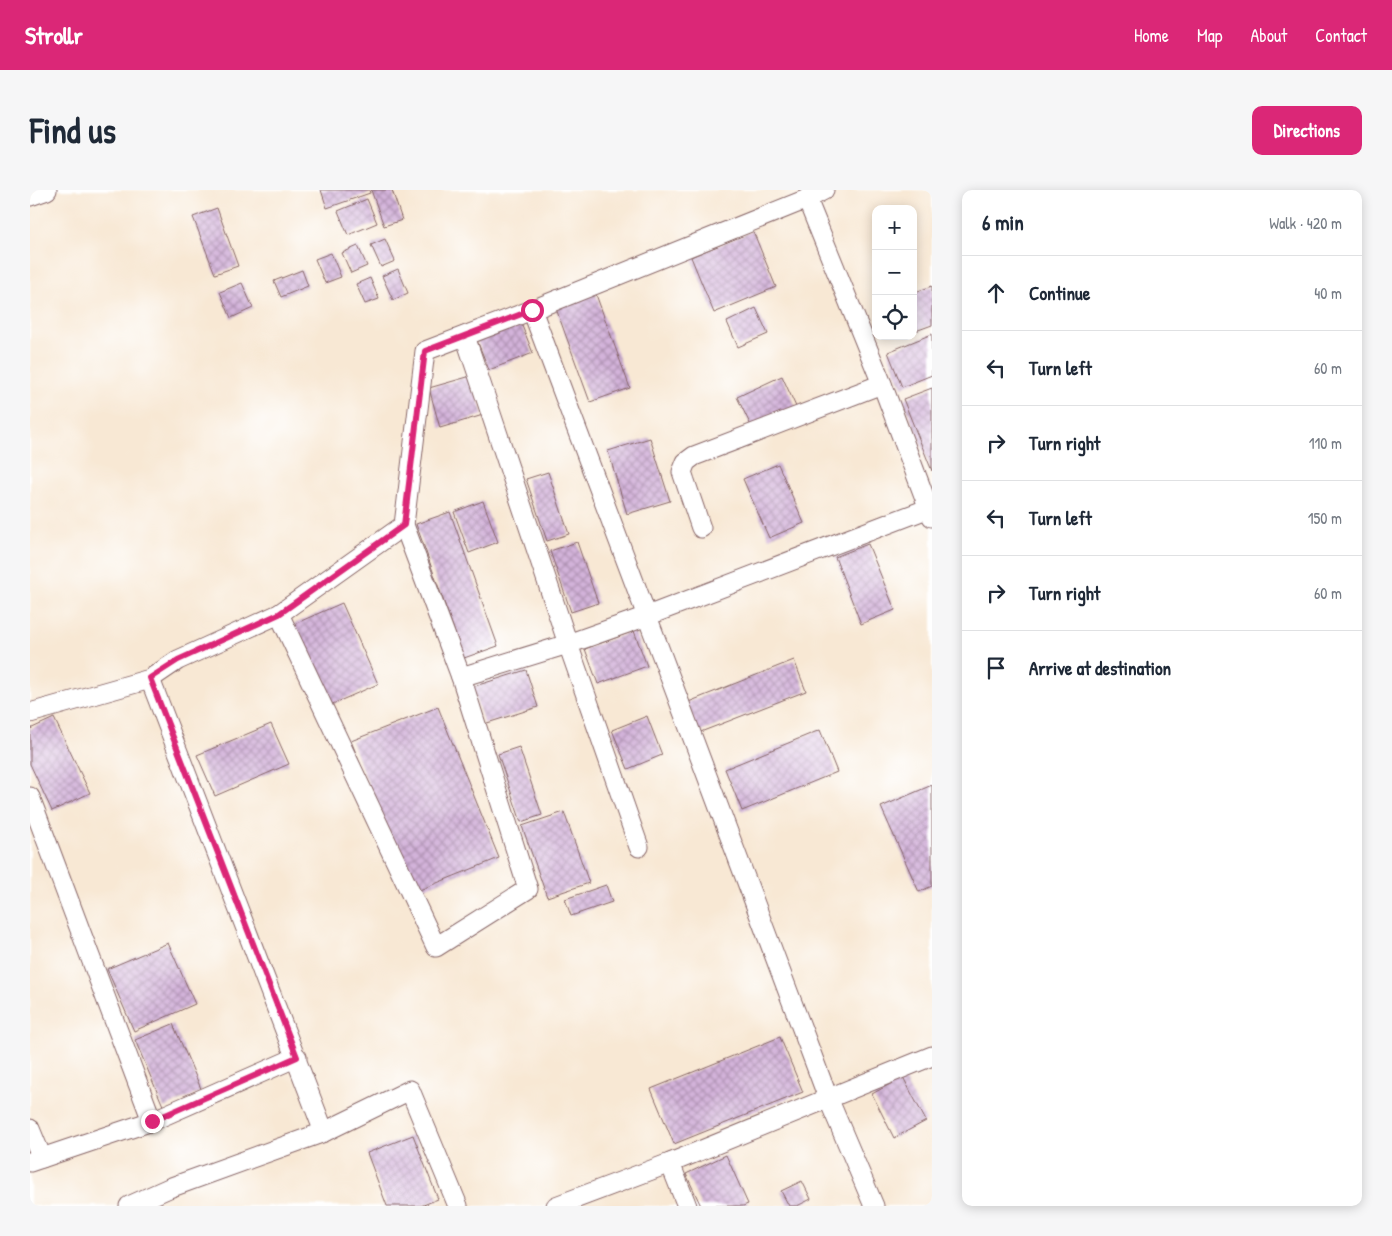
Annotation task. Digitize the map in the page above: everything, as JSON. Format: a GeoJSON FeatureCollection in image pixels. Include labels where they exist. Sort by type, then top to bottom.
{"type":"FeatureCollection","features":[{"type":"Feature","properties":{"kind":"street"},"geometry":{"type":"LineString","coordinates":[[30,196],[46,190]]}},
{"type":"Feature","properties":{"kind":"street"},"geometry":{"type":"LineString","coordinates":[[279,614],[436,947],[528,889],[461,677],[404,525],[425,351],[532,310],[807,199],[824,190]]}},
{"type":"Feature","properties":{"kind":"street"},"geometry":{"type":"LineString","coordinates":[[461,677],[568,644],[648,616],[931,511],[807,199]]}},
{"type":"Feature","properties":{"kind":"street"},"geometry":{"type":"LineString","coordinates":[[532,310],[828,1098],[874,1206]]}},
{"type":"Feature","properties":{"kind":"street"},"geometry":{"type":"LineString","coordinates":[[465,336],[568,644],[639,848]]}},
{"type":"Feature","properties":{"kind":"street"},"geometry":{"type":"LineString","coordinates":[[701,528],[682,472],[686,462],[694,456],[882,384]]}},
{"type":"Feature","properties":{"kind":"street"},"geometry":{"type":"LineString","coordinates":[[30,713],[150,678],[178,660],[279,614],[404,525]]}},
{"type":"Feature","properties":{"kind":"street"},"geometry":{"type":"LineString","coordinates":[[150,678],[297,1057],[324,1132]]}},
{"type":"Feature","properties":{"kind":"street"},"geometry":{"type":"LineString","coordinates":[[30,797],[152,1121]]}},
{"type":"Feature","properties":{"kind":"street"},"geometry":{"type":"LineString","coordinates":[[556,1206],[670,1163],[932,1056]]}},
{"type":"Feature","properties":{"kind":"street"},"geometry":{"type":"LineString","coordinates":[[30,1129],[36,1160],[152,1121],[297,1057]]}},
{"type":"Feature","properties":{"kind":"street"},"geometry":{"type":"LineString","coordinates":[[129,1206],[169,1188],[324,1132],[410,1090],[458,1206]]}},
{"type":"Feature","properties":{"kind":"street"},"geometry":{"type":"LineString","coordinates":[[670,1163],[687,1206]]}},
{"type":"Feature","properties":{"kind":"building"},"geometry":{"type":"Polygon","coordinates":[[[321,190],[369,190],[370,193],[327,208],[321,190]]]}},
{"type":"Feature","properties":{"kind":"building"},"geometry":{"type":"Polygon","coordinates":[[[371,190],[392,190],[402,220],[384,226],[371,190]]]}},
{"type":"Feature","properties":{"kind":"building"},"geometry":{"type":"Polygon","coordinates":[[[367,199],[377,223],[348,235],[338,211],[367,199]]]}},
{"type":"Feature","properties":{"kind":"building"},"geometry":{"type":"Polygon","coordinates":[[[217,208],[238,266],[215,274],[193,217],[217,208]]]}},
{"type":"Feature","properties":{"kind":"building"},"geometry":{"type":"Polygon","coordinates":[[[753,231],[776,287],[714,313],[691,257],[753,231]]]}},
{"type":"Feature","properties":{"kind":"building"},"geometry":{"type":"Polygon","coordinates":[[[385,239],[395,261],[381,267],[371,245],[385,239]]]}},
{"type":"Feature","properties":{"kind":"building"},"geometry":{"type":"Polygon","coordinates":[[[358,246],[367,266],[351,273],[342,253],[358,246]]]}},
{"type":"Feature","properties":{"kind":"building"},"geometry":{"type":"Polygon","coordinates":[[[331,253],[341,277],[325,283],[315,259],[331,253]]]}},
{"type":"Feature","properties":{"kind":"building"},"geometry":{"type":"Polygon","coordinates":[[[398,269],[408,293],[393,300],[382,276],[398,269]]]}},
{"type":"Feature","properties":{"kind":"building"},"geometry":{"type":"Polygon","coordinates":[[[302,270],[308,286],[281,297],[274,281],[302,270]]]}},
{"type":"Feature","properties":{"kind":"building"},"geometry":{"type":"Polygon","coordinates":[[[370,278],[379,299],[365,304],[356,284],[370,278]]]}},
{"type":"Feature","properties":{"kind":"building"},"geometry":{"type":"Polygon","coordinates":[[[242,283],[253,308],[231,318],[220,292],[242,283]]]}},
{"type":"Feature","properties":{"kind":"building"},"geometry":{"type":"Polygon","coordinates":[[[932,286],[932,325],[917,331],[917,295],[917,292],[932,286]]]}},
{"type":"Feature","properties":{"kind":"building"},"geometry":{"type":"Polygon","coordinates":[[[594,289],[630,388],[590,402],[554,303],[594,289]]]}},
{"type":"Feature","properties":{"kind":"building"},"geometry":{"type":"Polygon","coordinates":[[[756,308],[768,334],[738,347],[727,322],[756,308]]]}},
{"type":"Feature","properties":{"kind":"building"},"geometry":{"type":"Polygon","coordinates":[[[520,321],[533,353],[489,370],[476,338],[520,321]]]}},
{"type":"Feature","properties":{"kind":"building"},"geometry":{"type":"Polygon","coordinates":[[[932,334],[932,375],[902,387],[888,352],[932,334]]]}},
{"type":"Feature","properties":{"kind":"building"},"geometry":{"type":"Polygon","coordinates":[[[471,376],[483,415],[440,428],[429,388],[471,376]]]}},
{"type":"Feature","properties":{"kind":"building"},"geometry":{"type":"Polygon","coordinates":[[[782,376],[797,409],[753,430],[737,397],[782,376]]]}},
{"type":"Feature","properties":{"kind":"building"},"geometry":{"type":"Polygon","coordinates":[[[932,388],[932,471],[903,399],[932,388]]]}},
{"type":"Feature","properties":{"kind":"building"},"geometry":{"type":"Polygon","coordinates":[[[650,438],[670,501],[627,514],[608,451],[650,438]]]}},
{"type":"Feature","properties":{"kind":"building"},"geometry":{"type":"Polygon","coordinates":[[[778,464],[804,523],[769,538],[743,479],[778,464]]]}},
{"type":"Feature","properties":{"kind":"building"},"geometry":{"type":"Polygon","coordinates":[[[548,472],[569,534],[547,541],[526,479],[548,472]]]}},
{"type":"Feature","properties":{"kind":"building"},"geometry":{"type":"Polygon","coordinates":[[[483,501],[498,542],[469,553],[454,512],[483,501]]]}},
{"type":"Feature","properties":{"kind":"building"},"geometry":{"type":"Polygon","coordinates":[[[450,512],[498,646],[464,658],[416,524],[450,512]]]}},
{"type":"Feature","properties":{"kind":"building"},"geometry":{"type":"Polygon","coordinates":[[[577,542],[598,603],[571,612],[550,551],[577,542]]]}},
{"type":"Feature","properties":{"kind":"building"},"geometry":{"type":"Polygon","coordinates":[[[868,544],[895,610],[861,624],[835,557],[868,544]]]}},
{"type":"Feature","properties":{"kind":"building"},"geometry":{"type":"Polygon","coordinates":[[[342,603],[378,684],[328,706],[292,625],[342,603]]]}},
{"type":"Feature","properties":{"kind":"building"},"geometry":{"type":"Polygon","coordinates":[[[634,631],[647,666],[598,684],[585,649],[634,631]]]}},
{"type":"Feature","properties":{"kind":"building"},"geometry":{"type":"Polygon","coordinates":[[[794,660],[806,691],[698,733],[686,703],[794,660]]]}},
{"type":"Feature","properties":{"kind":"building"},"geometry":{"type":"Polygon","coordinates":[[[526,670],[538,707],[484,724],[472,687],[526,670]]]}},
{"type":"Feature","properties":{"kind":"building"},"geometry":{"type":"Polygon","coordinates":[[[438,707],[499,858],[412,893],[351,741],[438,707]]]}},
{"type":"Feature","properties":{"kind":"building"},"geometry":{"type":"Polygon","coordinates":[[[647,716],[662,755],[628,769],[612,730],[647,716]]]}},
{"type":"Feature","properties":{"kind":"building"},"geometry":{"type":"Polygon","coordinates":[[[54,718],[90,793],[52,811],[30,764],[30,729],[54,718]]]}},
{"type":"Feature","properties":{"kind":"building"},"geometry":{"type":"Polygon","coordinates":[[[271,724],[289,764],[215,796],[197,755],[271,724]]]}},
{"type":"Feature","properties":{"kind":"building"},"geometry":{"type":"Polygon","coordinates":[[[820,730],[837,772],[742,811],[725,769],[820,730]]]}},
{"type":"Feature","properties":{"kind":"building"},"geometry":{"type":"Polygon","coordinates":[[[519,747],[542,815],[521,822],[498,754],[519,747]]]}},
{"type":"Feature","properties":{"kind":"building"},"geometry":{"type":"Polygon","coordinates":[[[932,785],[932,886],[919,892],[881,807],[932,785]]]}},
{"type":"Feature","properties":{"kind":"building"},"geometry":{"type":"Polygon","coordinates":[[[564,812],[589,883],[547,897],[522,826],[564,812]]]}},
{"type":"Feature","properties":{"kind":"building"},"geometry":{"type":"Polygon","coordinates":[[[606,885],[612,902],[571,916],[565,899],[606,885]]]}},
{"type":"Feature","properties":{"kind":"building"},"geometry":{"type":"Polygon","coordinates":[[[168,943],[195,1004],[134,1031],[107,969],[168,943]]]}},
{"type":"Feature","properties":{"kind":"building"},"geometry":{"type":"Polygon","coordinates":[[[173,1024],[202,1091],[164,1108],[135,1040],[173,1024]]]}},
{"type":"Feature","properties":{"kind":"building"},"geometry":{"type":"Polygon","coordinates":[[[780,1037],[803,1092],[674,1144],[651,1089],[780,1037]]]}},
{"type":"Feature","properties":{"kind":"building"},"geometry":{"type":"Polygon","coordinates":[[[903,1077],[926,1121],[894,1138],[872,1094],[903,1077]]]}},
{"type":"Feature","properties":{"kind":"building"},"geometry":{"type":"Polygon","coordinates":[[[413,1135],[438,1199],[421,1206],[387,1206],[367,1153],[413,1135]]]}},
{"type":"Feature","properties":{"kind":"building"},"geometry":{"type":"Polygon","coordinates":[[[726,1155],[748,1204],[743,1206],[701,1206],[686,1174],[726,1155]]]}},
{"type":"Feature","properties":{"kind":"building"},"geometry":{"type":"Polygon","coordinates":[[[802,1181],[811,1199],[797,1206],[789,1206],[781,1191],[802,1181]]]}},
{"type":"Feature","properties":{"kind":"route"},"geometry":{"type":"LineString","coordinates":[[152,1121],[297,1057],[150,678],[178,660],[279,614],[404,525],[425,351],[532,310]]}}]}
